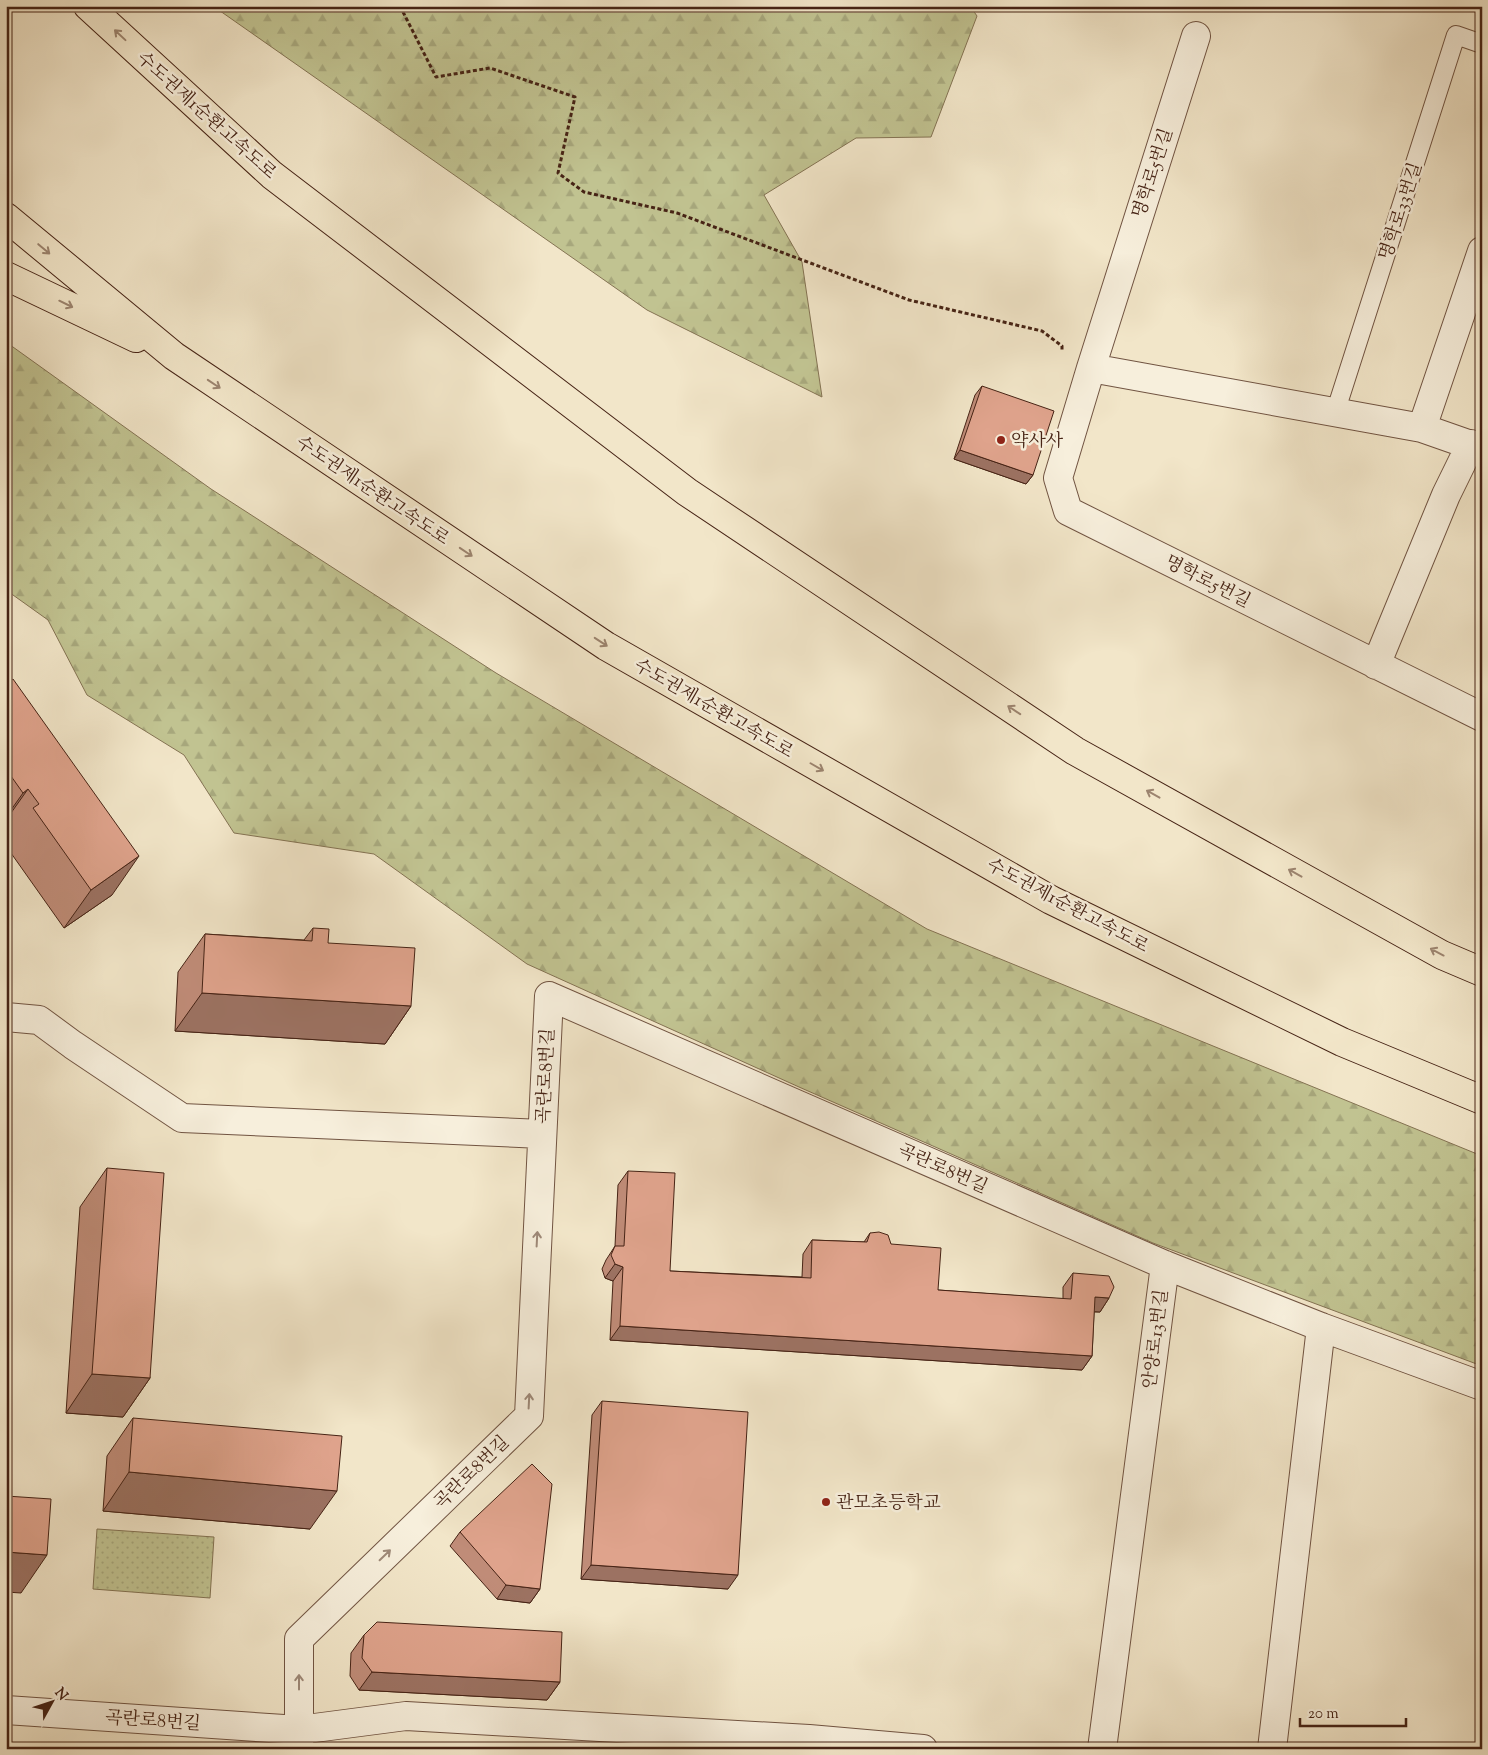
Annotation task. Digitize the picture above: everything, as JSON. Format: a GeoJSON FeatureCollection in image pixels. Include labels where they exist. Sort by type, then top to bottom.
{"type":"FeatureCollection","features":[{"type":"Feature","properties":{"kind":"highway","name":"수도권제1순환고속도로"},"geometry":{"type":"LineString","coordinates":[[88,6],[272,175],[686,492],[1075,751],[1442,955],[1482,972]]}},
{"type":"Feature","properties":{"kind":"highway","name":"수도권제1순환고속도로"},"geometry":{"type":"LineString","coordinates":[[6,217],[174,356],[606,646],[1051,900],[1342,1042],[1482,1100]]}},
{"type":"Feature","properties":{"kind":"highway"},"geometry":{"type":"LineString","coordinates":[[6,276],[174,356]]}},
{"type":"Feature","properties":{"kind":"street","name":"명학로5번길"},"geometry":{"type":"LineString","coordinates":[[1196,36],[1058,478],[1068,511],[1482,717]]}},
{"type":"Feature","properties":{"kind":"street"},"geometry":{"type":"LineString","coordinates":[[1422,428],[1482,250]]}},
{"type":"Feature","properties":{"kind":"street"},"geometry":{"type":"LineString","coordinates":[[1091,368],[1422,428],[1476,447],[1446,495],[1376,665]]}},
{"type":"Feature","properties":{"kind":"street","name":"곡란로8번길"},"geometry":{"type":"LineString","coordinates":[[299,1740],[299,1638],[529,1416],[549,996],[1165,1265]]}},
{"type":"Feature","properties":{"kind":"street"},"geometry":{"type":"LineString","coordinates":[[6,1017],[39,1020],[182,1118],[542,1134]]}},
{"type":"Feature","properties":{"kind":"street","name":"안양로13번길"},"geometry":{"type":"LineString","coordinates":[[1102,1749],[1165,1265],[1321,1327],[1482,1386]]}},
{"type":"Feature","properties":{"kind":"street"},"geometry":{"type":"LineString","coordinates":[[1272,1749],[1321,1327]]}},
{"type":"Feature","properties":{"kind":"street","name":"곡란로8번길"},"geometry":{"type":"LineString","coordinates":[[6,1710],[299,1740],[406,1716],[808,1744],[923,1749]]}},
{"type":"Feature","properties":{"kind":"lane","name":"명학로33번길"},"geometry":{"type":"LineString","coordinates":[[1335,413],[1456,35],[1482,44]]}},
{"type":"Feature","properties":{"kind":"path"},"geometry":{"type":"LineString","coordinates":[[400,6],[436,77],[490,68],[575,97],[558,173],[584,192],[677,214],[910,300],[1042,331],[1062,346],[1064,374],[1091,368]]}},
{"type":"Feature","properties":{"kind":"green space"},"geometry":{"type":"Polygon","coordinates":[[[213,6],[970,6],[977,16],[931,137],[856,138],[764,195],[802,262],[822,397],[647,310],[213,6]]]}},
{"type":"Feature","properties":{"kind":"green space"},"geometry":{"type":"Polygon","coordinates":[[[6,342],[211,489],[496,673],[927,929],[1482,1156],[1482,1366],[1153,1243],[799,1087],[527,964],[374,854],[234,833],[184,755],[87,695],[48,620],[6,590],[6,342]]]}},
{"type":"Feature","properties":{"kind":"green space"},"geometry":{"type":"Polygon","coordinates":[[[97,1529],[214,1537],[210,1598],[93,1589],[97,1529]]]}},
{"type":"Feature","properties":{"kind":"building","name":"약사사"},"geometry":{"type":"Polygon","coordinates":[[[982,386],[1054,411],[1033,475],[960,450],[982,386]]]}},
{"type":"Feature","properties":{"kind":"building"},"geometry":{"type":"Polygon","coordinates":[[[13,679],[139,856],[91,890],[33,808],[39,804],[28,789],[23,793],[6,769],[6,684],[13,679]]]}},
{"type":"Feature","properties":{"kind":"building"},"geometry":{"type":"Polygon","coordinates":[[[313,928],[329,929],[328,943],[415,948],[411,1006],[202,993],[205,934],[312,941],[313,928]]]}},
{"type":"Feature","properties":{"kind":"building"},"geometry":{"type":"Polygon","coordinates":[[[107,1168],[164,1173],[150,1378],[92,1374],[107,1168]]]}},
{"type":"Feature","properties":{"kind":"building"},"geometry":{"type":"Polygon","coordinates":[[[628,1171],[675,1173],[670,1271],[811,1278],[812,1240],[867,1242],[870,1233],[879,1232],[888,1235],[891,1244],[941,1248],[938,1290],[1071,1299],[1073,1273],[1109,1276],[1114,1287],[1109,1298],[1095,1297],[1092,1356],[620,1326],[623,1267],[615,1264],[611,1255],[615,1246],[624,1246],[628,1171]]]}},
{"type":"Feature","properties":{"kind":"building"},"geometry":{"type":"Polygon","coordinates":[[[602,1401],[748,1412],[738,1575],[591,1565],[602,1401]]]}},
{"type":"Feature","properties":{"kind":"building"},"geometry":{"type":"Polygon","coordinates":[[[133,1418],[342,1436],[337,1491],[129,1472],[133,1418]]]}},
{"type":"Feature","properties":{"kind":"building"},"geometry":{"type":"Polygon","coordinates":[[[532,1464],[552,1484],[540,1589],[506,1585],[460,1532],[532,1464]]]}},
{"type":"Feature","properties":{"kind":"building"},"geometry":{"type":"Polygon","coordinates":[[[6,1496],[51,1499],[47,1555],[6,1552],[6,1496]]]}},
{"type":"Feature","properties":{"kind":"building"},"geometry":{"type":"Polygon","coordinates":[[[377,1622],[562,1632],[560,1682],[372,1672],[362,1658],[364,1635],[377,1622]]]}},
{"type":"Feature","properties":{"kind":"place","name":"약사사"},"geometry":{"type":"Point","coordinates":[1001,440]}},
{"type":"Feature","properties":{"kind":"place","name":"관모초등학교"},"geometry":{"type":"Point","coordinates":[826,1502]}}]}
